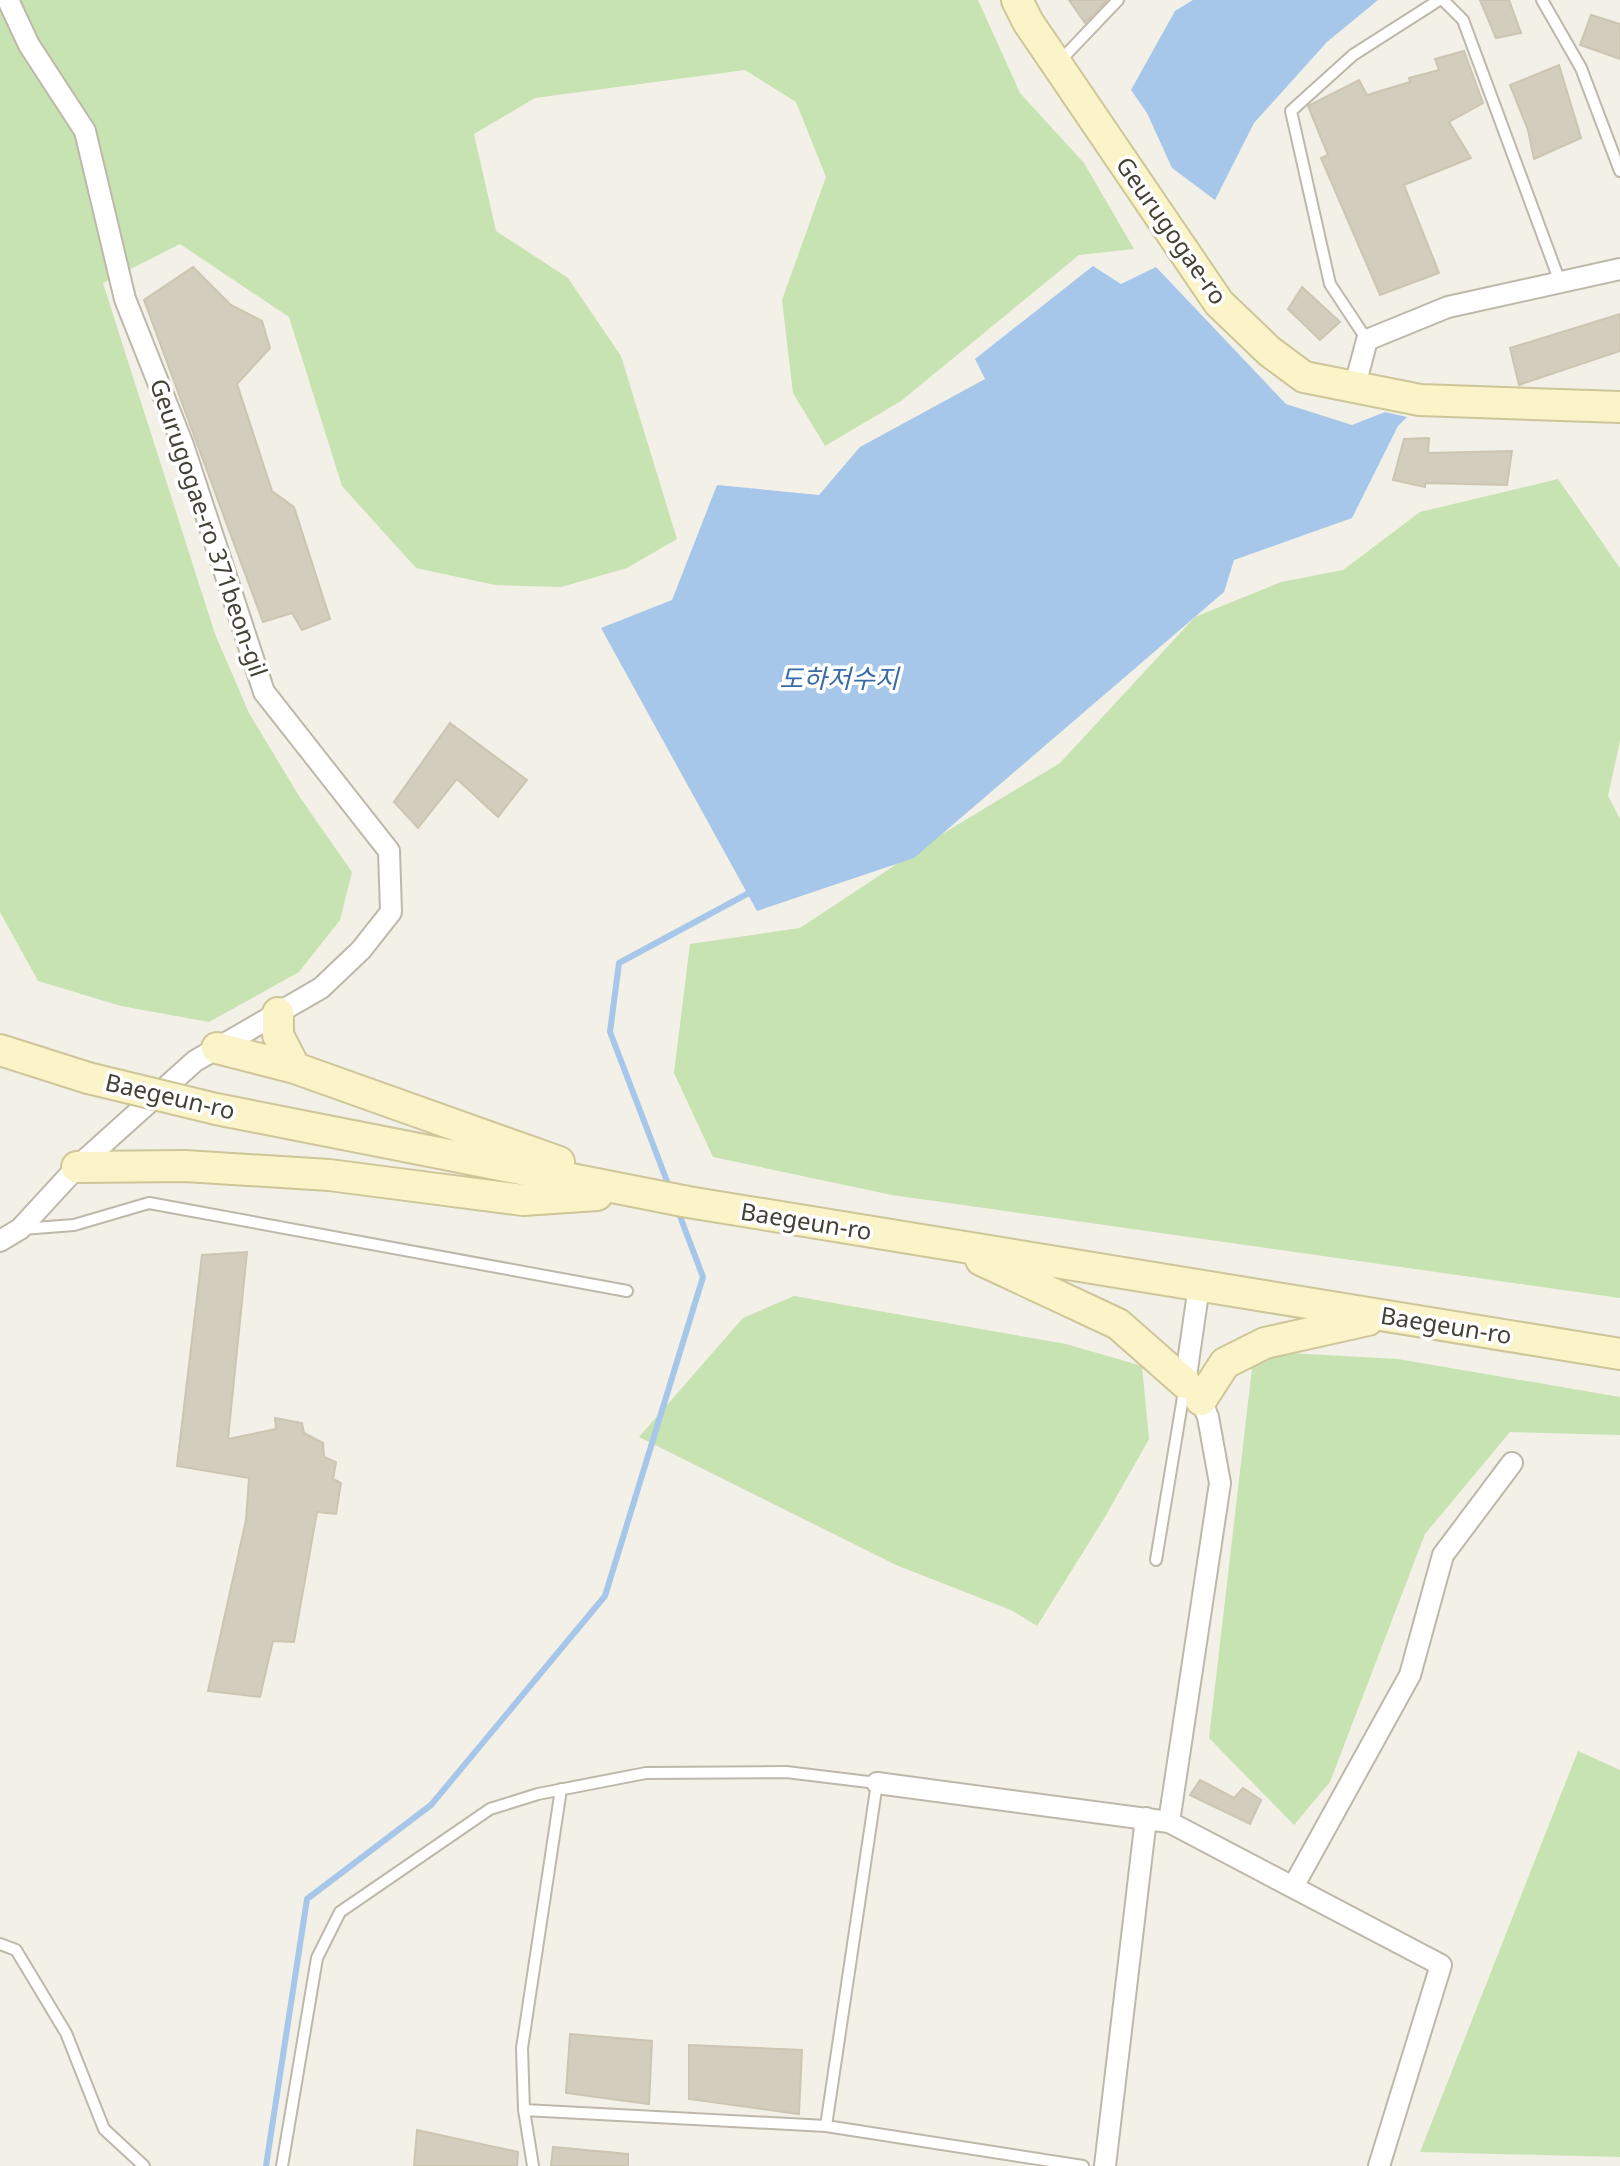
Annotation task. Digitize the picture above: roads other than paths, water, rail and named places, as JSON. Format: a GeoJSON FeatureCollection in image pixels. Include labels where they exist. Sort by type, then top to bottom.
{"type":"FeatureCollection","features":[{"type":"Feature","properties":{"kind":"main road","name":"Geurugogae-ro"},"geometry":{"type":"LineString","coordinates":[[1017,0],[1219,303],[1269,351],[1304,377],[1420,400],[1620,407]]}},
{"type":"Feature","properties":{"kind":"main road"},"geometry":{"type":"LineString","coordinates":[[278,1013],[278,1035],[295,1068]]}},
{"type":"Feature","properties":{"kind":"main road"},"geometry":{"type":"LineString","coordinates":[[217,1048],[295,1068],[447,1119],[648,1194]]}},
{"type":"Feature","properties":{"kind":"main road","name":"Baegeun-ro"},"geometry":{"type":"LineString","coordinates":[[0,1050],[88,1078],[216,1109],[688,1202],[1620,1354]]}},
{"type":"Feature","properties":{"kind":"main road"},"geometry":{"type":"LineString","coordinates":[[77,1167],[185,1166],[329,1175],[523,1200],[648,1194]]}},
{"type":"Feature","properties":{"kind":"main road"},"geometry":{"type":"LineString","coordinates":[[946,1244],[1118,1324],[1193,1392],[1225,1363],[1265,1343],[1385,1316]]}},
{"type":"Feature","properties":{"kind":"street","name":"Geurugogae-ro 371beon-gil"},"geometry":{"type":"LineString","coordinates":[[0,1241],[20,1229],[77,1167],[195,1061],[321,988],[361,950],[391,912],[389,851],[264,692],[183,445],[125,299],[85,131],[29,45],[8,0]]}},
{"type":"Feature","properties":{"kind":"street"},"geometry":{"type":"LineString","coordinates":[[1354,389],[1367,340],[1448,307],[1620,269]]}},
{"type":"Feature","properties":{"kind":"street"},"geometry":{"type":"LineString","coordinates":[[1169,1822],[1220,1483],[1208,1417],[1193,1392],[1199,1286]]}},
{"type":"Feature","properties":{"kind":"street"},"geometry":{"type":"LineString","coordinates":[[1294,1885],[1410,1675],[1443,1555],[1512,1463]]}},
{"type":"Feature","properties":{"kind":"street"},"geometry":{"type":"LineString","coordinates":[[877,1783],[1169,1822],[1294,1885],[1441,1965],[1379,2166]]}},
{"type":"Feature","properties":{"kind":"street"},"geometry":{"type":"LineString","coordinates":[[1105,2166],[1146,1818]]}},
{"type":"Feature","properties":{"kind":"lane"},"geometry":{"type":"LineString","coordinates":[[1057,64],[1118,0]]}},
{"type":"Feature","properties":{"kind":"lane"},"geometry":{"type":"LineString","coordinates":[[1367,340],[1330,284],[1298,154],[1291,111],[1353,55],[1441,0],[1463,20],[1560,282]]}},
{"type":"Feature","properties":{"kind":"lane"},"geometry":{"type":"LineString","coordinates":[[1542,0],[1581,68],[1620,171]]}},
{"type":"Feature","properties":{"kind":"lane"},"geometry":{"type":"LineString","coordinates":[[20,1229],[74,1225],[149,1203],[627,1291]]}},
{"type":"Feature","properties":{"kind":"lane"},"geometry":{"type":"LineString","coordinates":[[1156,1560],[1193,1392]]}},
{"type":"Feature","properties":{"kind":"lane"},"geometry":{"type":"LineString","coordinates":[[282,2166],[317,1958],[340,1912],[490,1809],[561,1789],[646,1773],[786,1772],[877,1783],[826,2126]]}},
{"type":"Feature","properties":{"kind":"lane"},"geometry":{"type":"LineString","coordinates":[[533,2166],[524,2110],[522,2048],[561,1789]]}},
{"type":"Feature","properties":{"kind":"lane"},"geometry":{"type":"LineString","coordinates":[[0,1944],[16,1950],[66,2033],[104,2129],[144,2166]]}},
{"type":"Feature","properties":{"kind":"lane"},"geometry":{"type":"LineString","coordinates":[[524,2110],[826,2126],[1083,2166]]}},
{"type":"Feature","properties":{"kind":"water"},"geometry":{"type":"Polygon","coordinates":[[[1193,0],[1378,0],[1327,42],[1254,123],[1215,200],[1172,168],[1147,113],[1131,90],[1175,11],[1193,0]]]}},
{"type":"Feature","properties":{"kind":"water","name":"도하저수지"},"geometry":{"type":"Polygon","coordinates":[[[1093,266],[1121,284],[1156,267],[1286,404],[1352,425],[1385,412],[1407,417],[1398,426],[1352,518],[1234,560],[1224,592],[914,858],[757,911],[601,628],[672,600],[717,485],[819,495],[860,447],[985,379],[975,359],[1093,266]]]}},
{"type":"Feature","properties":{"kind":"waterway"},"geometry":{"type":"LineString","coordinates":[[670,1189],[610,1032],[619,963],[747,894]]}},
{"type":"Feature","properties":{"kind":"waterway"},"geometry":{"type":"LineString","coordinates":[[266,2166],[307,1899],[431,1805],[605,1596],[703,1277],[678,1211]]}}]}
